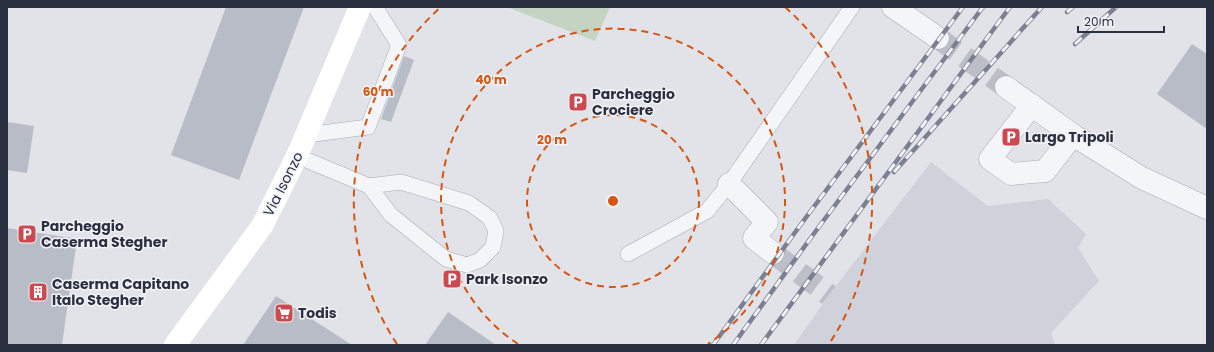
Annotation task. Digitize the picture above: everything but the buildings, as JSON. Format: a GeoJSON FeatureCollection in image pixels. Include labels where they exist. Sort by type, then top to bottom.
{"type":"FeatureCollection","features":[{"type":"Feature","properties":{"kind":"main road","name":"Via Isonzo"},"geometry":{"type":"LineString","coordinates":[[175,345],[262,226],[297,156],[360,7]]}},
{"type":"Feature","properties":{"kind":"street"},"geometry":{"type":"LineString","coordinates":[[901,11],[938,38]]}},
{"type":"Feature","properties":{"kind":"street"},"geometry":{"type":"LineString","coordinates":[[1006,87],[1074,135],[1142,178],[1207,208]]}},
{"type":"Feature","properties":{"kind":"street"},"geometry":{"type":"LineString","coordinates":[[1032,106],[990,159],[1011,174],[1045,171],[1074,135]]}},
{"type":"Feature","properties":{"kind":"street"},"geometry":{"type":"LineString","coordinates":[[729,184],[767,222],[754,238],[773,253]]}},
{"type":"Feature","properties":{"kind":"lane"},"geometry":{"type":"LineString","coordinates":[[306,135],[368,126],[399,45],[375,7]]}},
{"type":"Feature","properties":{"kind":"lane"},"geometry":{"type":"LineString","coordinates":[[628,254],[707,211],[729,184],[852,7]]}},
{"type":"Feature","properties":{"kind":"lane"},"geometry":{"type":"LineString","coordinates":[[297,156],[369,186],[400,182],[469,203],[490,218],[496,231],[493,247],[480,260],[467,265],[446,259],[391,215],[369,186]]}},
{"type":"Feature","properties":{"kind":"shaded area"},"geometry":{"type":"Polygon","coordinates":[[[931,162],[988,206],[1048,199],[1086,234],[1078,248],[1099,281],[1051,333],[1055,345],[794,345],[829,295],[931,162]]]}},
{"type":"Feature","properties":{"kind":"green space"},"geometry":{"type":"Polygon","coordinates":[[[507,7],[610,7],[595,41],[507,7]]]}},
{"type":"Feature","properties":{"kind":"tunnel"},"geometry":{"type":"LineString","coordinates":[[938,38],[1006,87]]}},
{"type":"Feature","properties":{"kind":"tunnel"},"geometry":{"type":"LineString","coordinates":[[773,253],[829,295]]}},
{"type":"Feature","properties":{"kind":"railway"},"geometry":{"type":"LineString","coordinates":[[713,345],[963,7]]}},
{"type":"Feature","properties":{"kind":"railway"},"geometry":{"type":"LineString","coordinates":[[733,345],[818,228],[983,7]]}},
{"type":"Feature","properties":{"kind":"railway"},"geometry":{"type":"LineString","coordinates":[[761,345],[1010,7]]}},
{"type":"Feature","properties":{"kind":"railway"},"geometry":{"type":"LineString","coordinates":[[894,172],[1042,7]]}},
{"type":"Feature","properties":{"kind":"railway"},"geometry":{"type":"LineString","coordinates":[[1067,12],[1073,7]]}},
{"type":"Feature","properties":{"kind":"railway"},"geometry":{"type":"LineString","coordinates":[[1075,44],[1116,7]]}},
{"type":"Feature","properties":{"kind":"place","name":"Parcheggio Crociere"},"geometry":{"type":"Point","coordinates":[578,102]}},
{"type":"Feature","properties":{"kind":"place","name":"Largo Tripoli"},"geometry":{"type":"Point","coordinates":[1011,137]}},
{"type":"Feature","properties":{"kind":"place","name":"Parcheggio Caserma Stegher"},"geometry":{"type":"Point","coordinates":[27,234]}},
{"type":"Feature","properties":{"kind":"place","name":"Park Isonzo"},"geometry":{"type":"Point","coordinates":[452,279]}},
{"type":"Feature","properties":{"kind":"place","name":"Caserma Capitano Italo Stegher"},"geometry":{"type":"Point","coordinates":[38,292]}},
{"type":"Feature","properties":{"kind":"place","name":"Todis"},"geometry":{"type":"Point","coordinates":[284,313]}}]}
